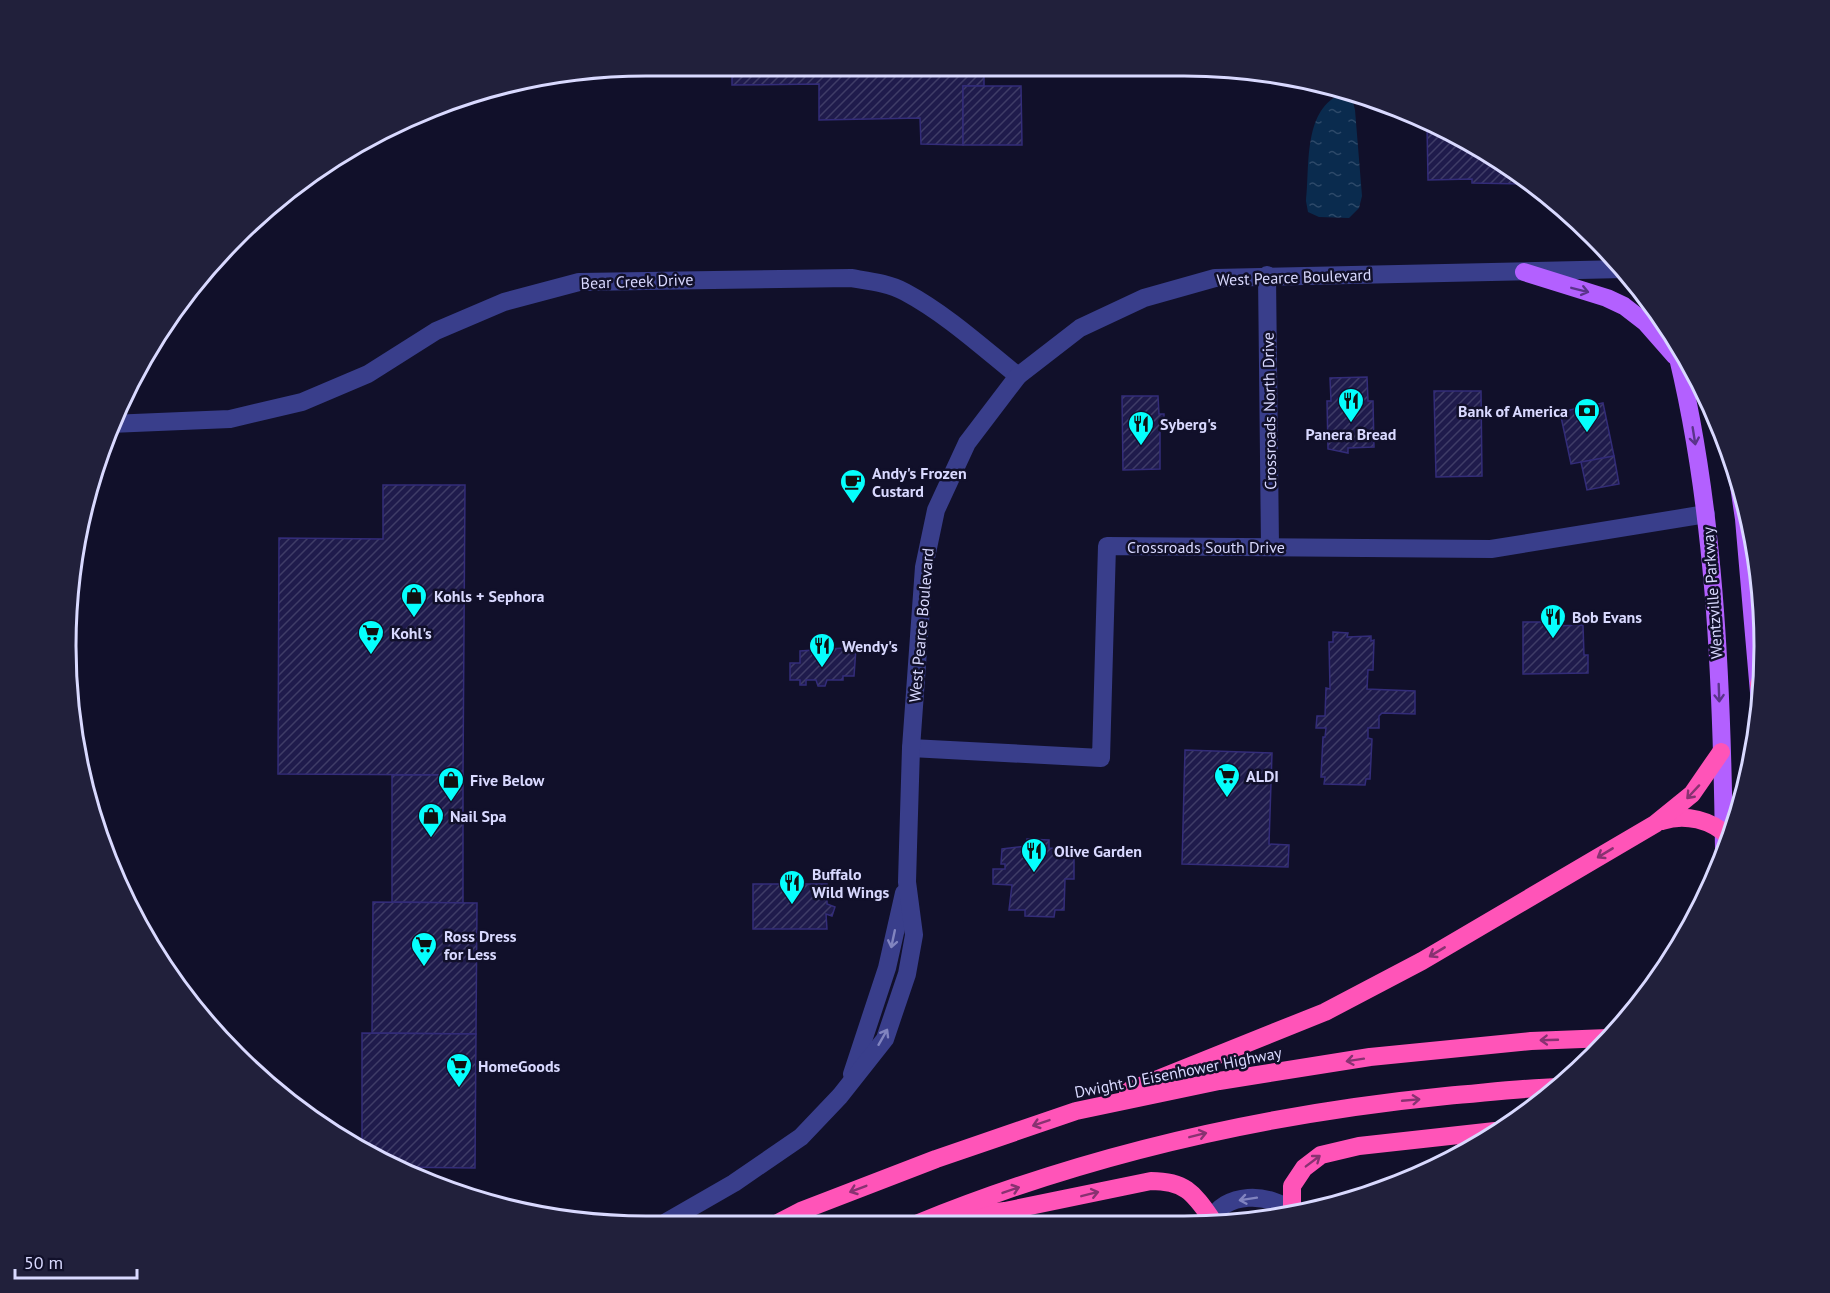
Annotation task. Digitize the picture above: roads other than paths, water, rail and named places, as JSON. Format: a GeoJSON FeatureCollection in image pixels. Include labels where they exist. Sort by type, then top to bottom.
{"type":"FeatureCollection","features":[{"type":"Feature","properties":{"kind":"highway"},"geometry":{"type":"LineString","coordinates":[[1655,824],[1692,794],[1721,752]]}},
{"type":"Feature","properties":{"kind":"highway"},"geometry":{"type":"LineString","coordinates":[[1076,1111],[1325,1012],[1422,961],[1666,819],[1700,819],[1722,833]]}},
{"type":"Feature","properties":{"kind":"highway","name":"Dwight D Eisenhower Highway"},"geometry":{"type":"LineString","coordinates":[[791,1216],[936,1159],[1076,1111],[1219,1081],[1370,1058],[1531,1041],[1597,1038]]}},
{"type":"Feature","properties":{"kind":"highway"},"geometry":{"type":"LineString","coordinates":[[939,1216],[1083,1165],[1224,1129],[1382,1102],[1543,1088]]}},
{"type":"Feature","properties":{"kind":"highway"},"geometry":{"type":"LineString","coordinates":[[1292,1206],[1293,1186],[1298,1175],[1321,1155],[1359,1146],[1480,1133]]}},
{"type":"Feature","properties":{"kind":"highway"},"geometry":{"type":"LineString","coordinates":[[972,1216],[1005,1212],[1151,1181],[1172,1181],[1195,1194],[1208,1215]]}},
{"type":"Feature","properties":{"kind":"main road"},"geometry":{"type":"LineString","coordinates":[[1524,272],[1607,298],[1624,306],[1651,329],[1670,351]]}},
{"type":"Feature","properties":{"kind":"main road","name":"Wentzville Parkway"},"geometry":{"type":"LineString","coordinates":[[1679,366],[1693,427],[1706,514],[1726,821]]}},
{"type":"Feature","properties":{"kind":"main road"},"geometry":{"type":"LineString","coordinates":[[1746,551],[1752,615]]}},
{"type":"Feature","properties":{"kind":"street","name":"West Pearce Boulevard"},"geometry":{"type":"LineString","coordinates":[[678,1216],[734,1183],[801,1137],[848,1084],[887,968],[907,882],[911,748],[924,567],[936,510],[967,443],[1018,376],[1080,328],[1144,298],[1215,278],[1267,275],[1611,269]]}},
{"type":"Feature","properties":{"kind":"street","name":"Crossroads North Drive"},"geometry":{"type":"LineString","coordinates":[[1267,275],[1270,547]]}},
{"type":"Feature","properties":{"kind":"street","name":"Bear Creek Drive"},"geometry":{"type":"LineString","coordinates":[[122,424],[230,419],[302,402],[368,374],[436,331],[504,302],[579,282],[851,278],[877,282],[904,291],[950,321],[1018,376]]}},
{"type":"Feature","properties":{"kind":"street","name":"Crossroads South Drive"},"geometry":{"type":"LineString","coordinates":[[911,748],[1101,758],[1107,546],[1491,549],[1706,514]]}},
{"type":"Feature","properties":{"kind":"street"},"geometry":{"type":"LineString","coordinates":[[1217,1215],[1233,1202],[1249,1197],[1265,1198],[1284,1208]]}},
{"type":"Feature","properties":{"kind":"water"},"geometry":{"type":"Polygon","coordinates":[[[1335,97],[1353,103],[1355,110],[1362,196],[1359,208],[1349,218],[1319,217],[1308,212],[1306,201],[1310,142],[1319,114],[1327,103],[1335,97]]]}},
{"type":"Feature","properties":{"kind":"place","name":"Panera Bread"},"geometry":{"type":"Point","coordinates":[1351,424]}},
{"type":"Feature","properties":{"kind":"place","name":"Bank of America"},"geometry":{"type":"Point","coordinates":[1587,434]}},
{"type":"Feature","properties":{"kind":"place","name":"Syberg's"},"geometry":{"type":"Point","coordinates":[1141,447]}},
{"type":"Feature","properties":{"kind":"place","name":"Andy's Frozen Custard"},"geometry":{"type":"Point","coordinates":[853,505]}},
{"type":"Feature","properties":{"kind":"place","name":"Kohls + Sephora"},"geometry":{"type":"Point","coordinates":[414,619]}},
{"type":"Feature","properties":{"kind":"place","name":"Bob Evans"},"geometry":{"type":"Point","coordinates":[1553,640]}},
{"type":"Feature","properties":{"kind":"place","name":"Kohl's"},"geometry":{"type":"Point","coordinates":[371,656]}},
{"type":"Feature","properties":{"kind":"place","name":"Wendy's"},"geometry":{"type":"Point","coordinates":[822,669]}},
{"type":"Feature","properties":{"kind":"place","name":"ALDI"},"geometry":{"type":"Point","coordinates":[1227,799]}},
{"type":"Feature","properties":{"kind":"place","name":"Five Below"},"geometry":{"type":"Point","coordinates":[451,803]}},
{"type":"Feature","properties":{"kind":"place","name":"Nail Spa"},"geometry":{"type":"Point","coordinates":[431,839]}},
{"type":"Feature","properties":{"kind":"place","name":"Olive Garden"},"geometry":{"type":"Point","coordinates":[1034,874]}},
{"type":"Feature","properties":{"kind":"place","name":"Buffalo Wild Wings"},"geometry":{"type":"Point","coordinates":[792,906]}},
{"type":"Feature","properties":{"kind":"place","name":"Ross Dress for Less"},"geometry":{"type":"Point","coordinates":[424,968]}},
{"type":"Feature","properties":{"kind":"place","name":"HomeGoods"},"geometry":{"type":"Point","coordinates":[459,1089]}}]}
